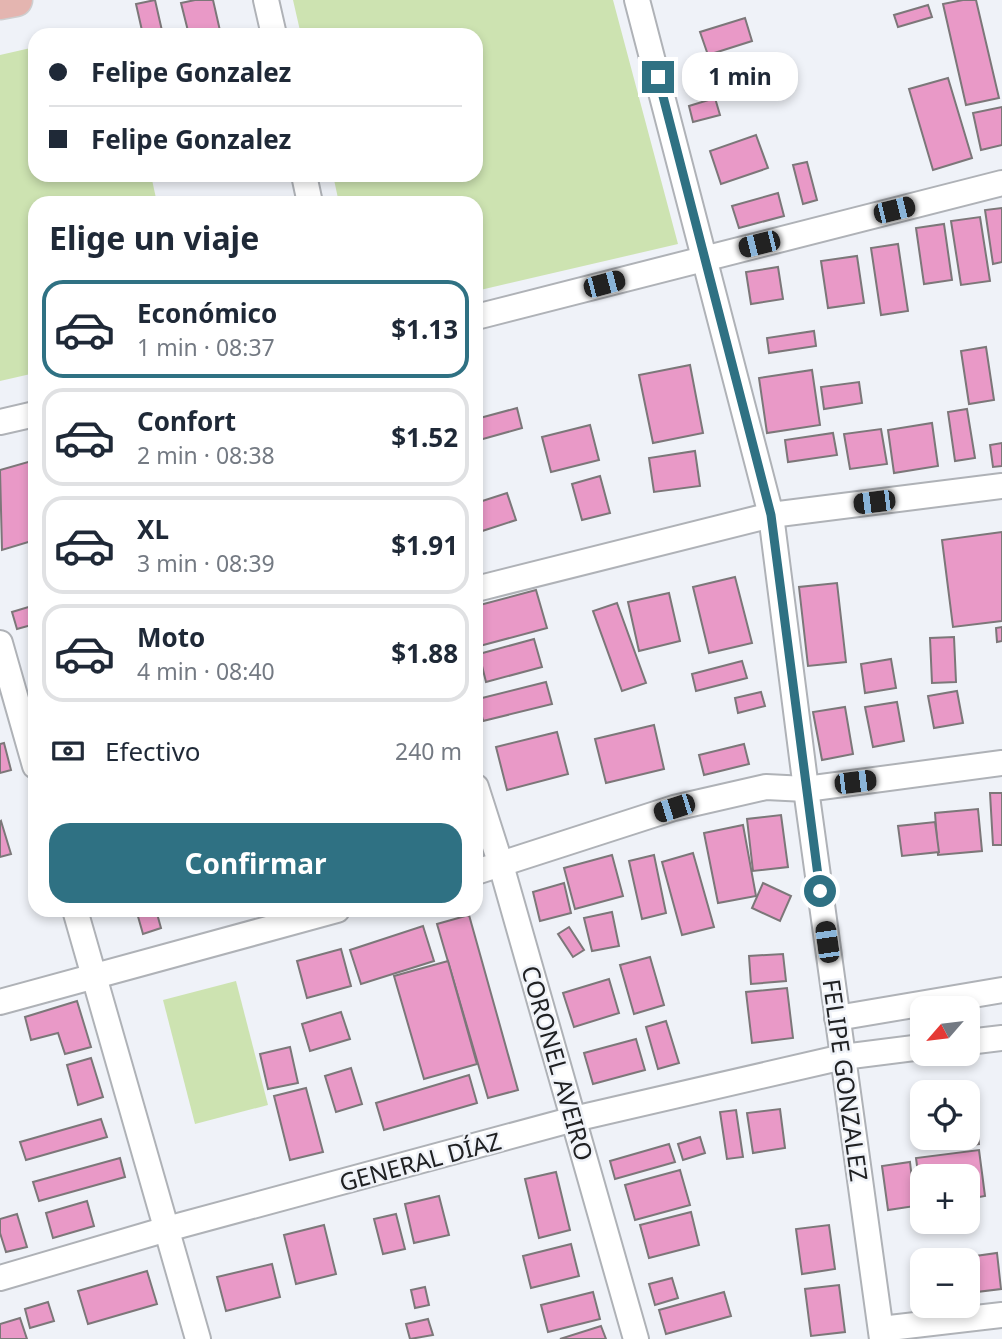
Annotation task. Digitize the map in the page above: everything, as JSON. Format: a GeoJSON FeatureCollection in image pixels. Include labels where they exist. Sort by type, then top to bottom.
{"type":"FeatureCollection","features":[{"type":"Feature","properties":{"kind":"main road"},"geometry":{"type":"LineString","coordinates":[[0,3],[16,0]]}},
{"type":"Feature","properties":{"kind":"street"},"geometry":{"type":"LineString","coordinates":[[266,0],[272,28]]}},
{"type":"Feature","properties":{"kind":"street","name":"FELIPE GONZALEZ"},"geometry":{"type":"LineString","coordinates":[[637,0],[771,515],[881,1334]]}},
{"type":"Feature","properties":{"kind":"street"},"geometry":{"type":"LineString","coordinates":[[483,315],[1002,183]]}},
{"type":"Feature","properties":{"kind":"street"},"geometry":{"type":"LineString","coordinates":[[0,422],[28,416]]}},
{"type":"Feature","properties":{"kind":"street"},"geometry":{"type":"LineString","coordinates":[[483,587],[771,515],[1002,486]]}},
{"type":"Feature","properties":{"kind":"street"},"geometry":{"type":"LineString","coordinates":[[0,643],[28,740]]}},
{"type":"Feature","properties":{"kind":"street"},"geometry":{"type":"LineString","coordinates":[[483,870],[674,808],[766,787],[806,789],[1002,764]]}},
{"type":"Feature","properties":{"kind":"street","name":"CORONEL AVEIRO"},"geometry":{"type":"LineString","coordinates":[[483,809],[636,1339]]}},
{"type":"Feature","properties":{"kind":"street"},"geometry":{"type":"LineString","coordinates":[[77,917],[198,1339]]}},
{"type":"Feature","properties":{"kind":"street"},"geometry":{"type":"LineString","coordinates":[[0,1002],[312,917]]}},
{"type":"Feature","properties":{"kind":"street"},"geometry":{"type":"LineString","coordinates":[[837,1018],[1002,990]]}},
{"type":"Feature","properties":{"kind":"street"},"geometry":{"type":"LineString","coordinates":[[980,1041],[1002,1038]]}},
{"type":"Feature","properties":{"kind":"street","name":"GENERAL DÍAZ"},"geometry":{"type":"LineString","coordinates":[[0,1278],[167,1229],[574,1119],[843,1056],[910,1048]]}},
{"type":"Feature","properties":{"kind":"street"},"geometry":{"type":"LineString","coordinates":[[881,1334],[1002,1315]]}},
{"type":"Feature","properties":{"kind":"green space"},"geometry":{"type":"Polygon","coordinates":[[[293,0],[613,0],[678,244],[483,289],[483,196],[338,196],[334,182],[483,182],[483,28],[299,28],[293,0]]]}},
{"type":"Feature","properties":{"kind":"green space"},"geometry":{"type":"Polygon","coordinates":[[[28,49],[28,182],[152,182],[156,196],[28,196],[28,375],[0,381],[0,55],[28,49]]]}},
{"type":"Feature","properties":{"kind":"green space"},"geometry":{"type":"Polygon","coordinates":[[[236,981],[268,1105],[195,1124],[163,1000],[236,981]]]}},
{"type":"Feature","properties":{"kind":"building"},"geometry":{"type":"Polygon","coordinates":[[[155,0],[161,28],[141,28],[136,4],[155,0]]]}},
{"type":"Feature","properties":{"kind":"building"},"geometry":{"type":"Polygon","coordinates":[[[213,0],[219,28],[187,28],[181,3],[213,0]]]}},
{"type":"Feature","properties":{"kind":"building"},"geometry":{"type":"Polygon","coordinates":[[[976,0],[999,98],[966,105],[943,4],[976,0]]]}},
{"type":"Feature","properties":{"kind":"building"},"geometry":{"type":"Polygon","coordinates":[[[928,5],[932,17],[898,27],[894,15],[928,5]]]}},
{"type":"Feature","properties":{"kind":"building"},"geometry":{"type":"Polygon","coordinates":[[[745,18],[752,41],[708,55],[700,32],[745,18]]]}},
{"type":"Feature","properties":{"kind":"building"},"geometry":{"type":"Polygon","coordinates":[[[730,59],[736,80],[696,91],[690,70],[730,59]]]}},
{"type":"Feature","properties":{"kind":"building"},"geometry":{"type":"Polygon","coordinates":[[[948,78],[972,158],[933,170],[909,89],[948,78]]]}},
{"type":"Feature","properties":{"kind":"building"},"geometry":{"type":"Polygon","coordinates":[[[715,98],[720,115],[693,122],[689,106],[715,98]]]}},
{"type":"Feature","properties":{"kind":"building"},"geometry":{"type":"Polygon","coordinates":[[[1002,107],[1002,145],[981,150],[973,113],[1002,107]]]}},
{"type":"Feature","properties":{"kind":"building"},"geometry":{"type":"Polygon","coordinates":[[[756,135],[768,168],[721,184],[710,151],[756,135]]]}},
{"type":"Feature","properties":{"kind":"building"},"geometry":{"type":"Polygon","coordinates":[[[807,162],[817,200],[803,204],[793,165],[807,162]]]}},
{"type":"Feature","properties":{"kind":"building"},"geometry":{"type":"Polygon","coordinates":[[[778,193],[784,216],[739,228],[732,206],[778,193]]]}},
{"type":"Feature","properties":{"kind":"building"},"geometry":{"type":"Polygon","coordinates":[[[1002,208],[1002,262],[993,264],[985,210],[1002,208]]]}},
{"type":"Feature","properties":{"kind":"building"},"geometry":{"type":"Polygon","coordinates":[[[980,217],[990,281],[961,285],[951,221],[980,217]]]}},
{"type":"Feature","properties":{"kind":"building"},"geometry":{"type":"Polygon","coordinates":[[[944,224],[952,280],[924,284],[916,228],[944,224]]]}},
{"type":"Feature","properties":{"kind":"building"},"geometry":{"type":"Polygon","coordinates":[[[898,244],[908,311],[881,315],[871,248],[898,244]]]}},
{"type":"Feature","properties":{"kind":"building"},"geometry":{"type":"Polygon","coordinates":[[[857,256],[864,303],[828,308],[821,261],[857,256]]]}},
{"type":"Feature","properties":{"kind":"building"},"geometry":{"type":"Polygon","coordinates":[[[778,267],[783,299],[751,304],[746,272],[778,267]]]}},
{"type":"Feature","properties":{"kind":"building"},"geometry":{"type":"Polygon","coordinates":[[[814,331],[816,346],[769,353],[767,338],[814,331]]]}},
{"type":"Feature","properties":{"kind":"building"},"geometry":{"type":"Polygon","coordinates":[[[986,347],[994,400],[969,404],[961,351],[986,347]]]}},
{"type":"Feature","properties":{"kind":"building"},"geometry":{"type":"Polygon","coordinates":[[[690,365],[703,433],[653,443],[639,375],[690,365]]]}},
{"type":"Feature","properties":{"kind":"building"},"geometry":{"type":"Polygon","coordinates":[[[812,370],[820,425],[767,433],[759,378],[812,370]]]}},
{"type":"Feature","properties":{"kind":"building"},"geometry":{"type":"Polygon","coordinates":[[[859,382],[862,403],[824,409],[821,387],[859,382]]]}},
{"type":"Feature","properties":{"kind":"building"},"geometry":{"type":"Polygon","coordinates":[[[517,408],[522,428],[483,439],[483,417],[517,408]]]}},
{"type":"Feature","properties":{"kind":"building"},"geometry":{"type":"Polygon","coordinates":[[[967,409],[975,458],[955,461],[948,412],[967,409]]]}},
{"type":"Feature","properties":{"kind":"building"},"geometry":{"type":"Polygon","coordinates":[[[932,423],[938,466],[894,473],[888,430],[932,423]]]}},
{"type":"Feature","properties":{"kind":"building"},"geometry":{"type":"Polygon","coordinates":[[[590,425],[599,460],[551,472],[542,437],[590,425]]]}},
{"type":"Feature","properties":{"kind":"building"},"geometry":{"type":"Polygon","coordinates":[[[881,429],[887,464],[850,469],[844,434],[881,429]]]}},
{"type":"Feature","properties":{"kind":"building"},"geometry":{"type":"Polygon","coordinates":[[[833,433],[837,455],[788,462],[785,440],[833,433]]]}},
{"type":"Feature","properties":{"kind":"building"},"geometry":{"type":"Polygon","coordinates":[[[1002,443],[1002,466],[993,467],[990,445],[1002,443]]]}},
{"type":"Feature","properties":{"kind":"building"},"geometry":{"type":"Polygon","coordinates":[[[695,451],[700,486],[654,492],[649,458],[695,451]]]}},
{"type":"Feature","properties":{"kind":"building"},"geometry":{"type":"Polygon","coordinates":[[[28,462],[28,542],[2,550],[0,470],[28,462]]]}},
{"type":"Feature","properties":{"kind":"building"},"geometry":{"type":"Polygon","coordinates":[[[600,476],[610,513],[582,520],[572,484],[600,476]]]}},
{"type":"Feature","properties":{"kind":"building"},"geometry":{"type":"Polygon","coordinates":[[[507,493],[516,520],[483,531],[483,501],[507,493]]]}},
{"type":"Feature","properties":{"kind":"building"},"geometry":{"type":"Polygon","coordinates":[[[1002,532],[1002,621],[953,627],[942,540],[1002,532]]]}},
{"type":"Feature","properties":{"kind":"building"},"geometry":{"type":"Polygon","coordinates":[[[735,577],[752,643],[709,653],[693,587],[735,577]]]}},
{"type":"Feature","properties":{"kind":"building"},"geometry":{"type":"Polygon","coordinates":[[[837,583],[846,662],[808,666],[799,587],[837,583]]]}},
{"type":"Feature","properties":{"kind":"building"},"geometry":{"type":"Polygon","coordinates":[[[536,590],[547,628],[483,645],[483,604],[536,590]]]}},
{"type":"Feature","properties":{"kind":"building"},"geometry":{"type":"Polygon","coordinates":[[[669,593],[680,641],[639,651],[628,602],[669,593]]]}},
{"type":"Feature","properties":{"kind":"building"},"geometry":{"type":"Polygon","coordinates":[[[617,603],[646,683],[622,691],[593,611],[617,603]]]}},
{"type":"Feature","properties":{"kind":"building"},"geometry":{"type":"Polygon","coordinates":[[[28,607],[28,626],[17,629],[12,612],[28,607]]]}},
{"type":"Feature","properties":{"kind":"building"},"geometry":{"type":"Polygon","coordinates":[[[1002,627],[1002,641],[997,642],[996,628],[1002,627]]]}},
{"type":"Feature","properties":{"kind":"building"},"geometry":{"type":"Polygon","coordinates":[[[954,637],[956,682],[932,683],[930,638],[954,637]]]}},
{"type":"Feature","properties":{"kind":"building"},"geometry":{"type":"Polygon","coordinates":[[[534,639],[542,667],[486,682],[483,653],[534,639]]]}},
{"type":"Feature","properties":{"kind":"building"},"geometry":{"type":"Polygon","coordinates":[[[891,659],[896,688],[865,693],[861,664],[891,659]]]}},
{"type":"Feature","properties":{"kind":"building"},"geometry":{"type":"Polygon","coordinates":[[[742,661],[747,678],[696,691],[692,674],[742,661]]]}},
{"type":"Feature","properties":{"kind":"building"},"geometry":{"type":"Polygon","coordinates":[[[546,682],[552,704],[483,721],[483,698],[546,682]]]}},
{"type":"Feature","properties":{"kind":"building"},"geometry":{"type":"Polygon","coordinates":[[[957,691],[963,723],[934,728],[928,696],[957,691]]]}},
{"type":"Feature","properties":{"kind":"building"},"geometry":{"type":"Polygon","coordinates":[[[761,692],[765,706],[738,713],[735,698],[761,692]]]}},
{"type":"Feature","properties":{"kind":"building"},"geometry":{"type":"Polygon","coordinates":[[[897,702],[904,741],[873,747],[865,707],[897,702]]]}},
{"type":"Feature","properties":{"kind":"building"},"geometry":{"type":"Polygon","coordinates":[[[845,707],[853,754],[822,760],[813,712],[845,707]]]}},
{"type":"Feature","properties":{"kind":"building"},"geometry":{"type":"Polygon","coordinates":[[[654,725],[664,769],[606,783],[595,739],[654,725]]]}},
{"type":"Feature","properties":{"kind":"building"},"geometry":{"type":"Polygon","coordinates":[[[557,732],[568,774],[507,790],[496,747],[557,732]]]}},
{"type":"Feature","properties":{"kind":"building"},"geometry":{"type":"Polygon","coordinates":[[[4,743],[11,770],[0,773],[0,744],[4,743]]]}},
{"type":"Feature","properties":{"kind":"building"},"geometry":{"type":"Polygon","coordinates":[[[744,744],[749,764],[704,775],[699,755],[744,744]]]}},
{"type":"Feature","properties":{"kind":"building"},"geometry":{"type":"Polygon","coordinates":[[[990,793],[1002,793],[1002,845],[993,845],[990,793]]]}},
{"type":"Feature","properties":{"kind":"building"},"geometry":{"type":"Polygon","coordinates":[[[978,809],[982,851],[938,855],[935,813],[978,809]]]}},
{"type":"Feature","properties":{"kind":"building"},"geometry":{"type":"Polygon","coordinates":[[[781,815],[788,867],[753,871],[747,819],[781,815]]]}},
{"type":"Feature","properties":{"kind":"building"},"geometry":{"type":"Polygon","coordinates":[[[0,822],[11,854],[0,857],[0,822]]]}},
{"type":"Feature","properties":{"kind":"building"},"geometry":{"type":"Polygon","coordinates":[[[935,822],[939,852],[902,856],[898,826],[935,822]]]}},
{"type":"Feature","properties":{"kind":"building"},"geometry":{"type":"Polygon","coordinates":[[[743,825],[756,896],[718,903],[704,833],[743,825]]]}},
{"type":"Feature","properties":{"kind":"building"},"geometry":{"type":"Polygon","coordinates":[[[693,853],[714,927],[682,935],[662,862],[693,853]]]}},
{"type":"Feature","properties":{"kind":"building"},"geometry":{"type":"Polygon","coordinates":[[[612,855],[623,896],[575,909],[564,868],[612,855]]]}},
{"type":"Feature","properties":{"kind":"building"},"geometry":{"type":"Polygon","coordinates":[[[654,855],[666,913],[642,919],[629,861],[654,855]]]}},
{"type":"Feature","properties":{"kind":"building"},"geometry":{"type":"Polygon","coordinates":[[[564,883],[571,913],[540,921],[533,892],[564,883]]]}},
{"type":"Feature","properties":{"kind":"building"},"geometry":{"type":"Polygon","coordinates":[[[763,883],[791,896],[780,921],[752,908],[763,883]]]}},
{"type":"Feature","properties":{"kind":"building"},"geometry":{"type":"Polygon","coordinates":[[[612,912],[619,946],[592,951],[584,918],[612,912]]]}},
{"type":"Feature","properties":{"kind":"building"},"geometry":{"type":"Polygon","coordinates":[[[138,917],[158,917],[161,928],[143,934],[138,917]]]}},
{"type":"Feature","properties":{"kind":"building"},"geometry":{"type":"Polygon","coordinates":[[[470,917],[518,1090],[488,1098],[437,924],[470,917]]]}},
{"type":"Feature","properties":{"kind":"building"},"geometry":{"type":"Polygon","coordinates":[[[423,926],[434,961],[361,984],[350,950],[423,926]]]}},
{"type":"Feature","properties":{"kind":"building"},"geometry":{"type":"Polygon","coordinates":[[[569,927],[584,950],[573,957],[558,934],[569,927]]]}},
{"type":"Feature","properties":{"kind":"building"},"geometry":{"type":"Polygon","coordinates":[[[341,949],[351,986],[307,998],[297,961],[341,949]]]}},
{"type":"Feature","properties":{"kind":"building"},"geometry":{"type":"Polygon","coordinates":[[[783,954],[786,981],[751,984],[749,956],[783,954]]]}},
{"type":"Feature","properties":{"kind":"building"},"geometry":{"type":"Polygon","coordinates":[[[650,957],[664,1005],[634,1014],[620,965],[650,957]]]}},
{"type":"Feature","properties":{"kind":"building"},"geometry":{"type":"Polygon","coordinates":[[[448,961],[477,1064],[424,1079],[394,976],[448,961]]]}},
{"type":"Feature","properties":{"kind":"building"},"geometry":{"type":"Polygon","coordinates":[[[609,979],[619,1013],[574,1027],[563,993],[609,979]]]}},
{"type":"Feature","properties":{"kind":"building"},"geometry":{"type":"Polygon","coordinates":[[[787,988],[793,1038],[752,1043],[746,992],[787,988]]]}},
{"type":"Feature","properties":{"kind":"building"},"geometry":{"type":"Polygon","coordinates":[[[77,1001],[91,1047],[65,1054],[58,1033],[31,1040],[25,1017],[77,1001]]]}},
{"type":"Feature","properties":{"kind":"building"},"geometry":{"type":"Polygon","coordinates":[[[341,1012],[350,1039],[310,1051],[302,1024],[341,1012]]]}},
{"type":"Feature","properties":{"kind":"building"},"geometry":{"type":"Polygon","coordinates":[[[666,1021],[679,1063],[658,1069],[646,1027],[666,1021]]]}},
{"type":"Feature","properties":{"kind":"building"},"geometry":{"type":"Polygon","coordinates":[[[636,1039],[645,1070],[593,1084],[584,1053],[636,1039]]]}},
{"type":"Feature","properties":{"kind":"building"},"geometry":{"type":"Polygon","coordinates":[[[290,1047],[298,1083],[268,1089],[260,1054],[290,1047]]]}},
{"type":"Feature","properties":{"kind":"building"},"geometry":{"type":"Polygon","coordinates":[[[91,1058],[103,1097],[78,1105],[67,1065],[91,1058]]]}},
{"type":"Feature","properties":{"kind":"building"},"geometry":{"type":"Polygon","coordinates":[[[351,1068],[362,1104],[336,1112],[325,1076],[351,1068]]]}},
{"type":"Feature","properties":{"kind":"building"},"geometry":{"type":"Polygon","coordinates":[[[469,1075],[477,1103],[384,1130],[376,1103],[469,1075]]]}},
{"type":"Feature","properties":{"kind":"building"},"geometry":{"type":"Polygon","coordinates":[[[306,1088],[323,1152],[290,1160],[274,1096],[306,1088]]]}},
{"type":"Feature","properties":{"kind":"building"},"geometry":{"type":"Polygon","coordinates":[[[780,1109],[785,1148],[753,1153],[747,1113],[780,1109]]]}},
{"type":"Feature","properties":{"kind":"building"},"geometry":{"type":"Polygon","coordinates":[[[736,1110],[743,1157],[727,1159],[720,1112],[736,1110]]]}},
{"type":"Feature","properties":{"kind":"building"},"geometry":{"type":"Polygon","coordinates":[[[101,1119],[107,1137],[26,1160],[20,1142],[101,1119]]]}},
{"type":"Feature","properties":{"kind":"building"},"geometry":{"type":"Polygon","coordinates":[[[700,1137],[705,1153],[683,1160],[678,1144],[700,1137]]]}},
{"type":"Feature","properties":{"kind":"building"},"geometry":{"type":"Polygon","coordinates":[[[669,1144],[675,1162],[615,1179],[610,1161],[669,1144]]]}},
{"type":"Feature","properties":{"kind":"building"},"geometry":{"type":"Polygon","coordinates":[[[979,1150],[985,1196],[980,1197],[980,1164],[917,1164],[916,1158],[979,1150]]]}},
{"type":"Feature","properties":{"kind":"building"},"geometry":{"type":"Polygon","coordinates":[[[120,1158],[125,1177],[39,1201],[33,1182],[120,1158]]]}},
{"type":"Feature","properties":{"kind":"building"},"geometry":{"type":"Polygon","coordinates":[[[910,1162],[910,1207],[888,1210],[882,1166],[910,1162]]]}},
{"type":"Feature","properties":{"kind":"building"},"geometry":{"type":"Polygon","coordinates":[[[680,1170],[690,1205],[635,1220],[625,1185],[680,1170]]]}},
{"type":"Feature","properties":{"kind":"building"},"geometry":{"type":"Polygon","coordinates":[[[556,1172],[570,1230],[539,1238],[525,1179],[556,1172]]]}},
{"type":"Feature","properties":{"kind":"building"},"geometry":{"type":"Polygon","coordinates":[[[439,1196],[449,1235],[414,1243],[405,1204],[439,1196]]]}},
{"type":"Feature","properties":{"kind":"building"},"geometry":{"type":"Polygon","coordinates":[[[87,1201],[94,1226],[53,1238],[46,1213],[87,1201]]]}},
{"type":"Feature","properties":{"kind":"building"},"geometry":{"type":"Polygon","coordinates":[[[691,1212],[699,1245],[649,1258],[640,1225],[691,1212]]]}},
{"type":"Feature","properties":{"kind":"building"},"geometry":{"type":"Polygon","coordinates":[[[17,1214],[27,1247],[6,1252],[0,1233],[0,1219],[17,1214]]]}},
{"type":"Feature","properties":{"kind":"building"},"geometry":{"type":"Polygon","coordinates":[[[396,1214],[405,1249],[383,1254],[374,1219],[396,1214]]]}},
{"type":"Feature","properties":{"kind":"building"},"geometry":{"type":"Polygon","coordinates":[[[324,1225],[336,1274],[296,1284],[284,1235],[324,1225]]]}},
{"type":"Feature","properties":{"kind":"building"},"geometry":{"type":"Polygon","coordinates":[[[829,1225],[835,1269],[802,1274],[796,1229],[829,1225]]]}},
{"type":"Feature","properties":{"kind":"building"},"geometry":{"type":"Polygon","coordinates":[[[571,1244],[579,1276],[531,1288],[523,1256],[571,1244]]]}},
{"type":"Feature","properties":{"kind":"building"},"geometry":{"type":"Polygon","coordinates":[[[997,1253],[1001,1289],[980,1292],[980,1255],[997,1253]]]}},
{"type":"Feature","properties":{"kind":"building"},"geometry":{"type":"Polygon","coordinates":[[[272,1264],[280,1297],[226,1311],[217,1277],[272,1264]]]}},
{"type":"Feature","properties":{"kind":"building"},"geometry":{"type":"Polygon","coordinates":[[[147,1271],[157,1304],[88,1324],[78,1291],[147,1271]]]}},
{"type":"Feature","properties":{"kind":"building"},"geometry":{"type":"Polygon","coordinates":[[[672,1278],[678,1298],[655,1305],[649,1284],[672,1278]]]}},
{"type":"Feature","properties":{"kind":"building"},"geometry":{"type":"Polygon","coordinates":[[[839,1285],[845,1332],[811,1336],[805,1289],[839,1285]]]}},
{"type":"Feature","properties":{"kind":"building"},"geometry":{"type":"Polygon","coordinates":[[[425,1287],[429,1305],[415,1308],[411,1290],[425,1287]]]}},
{"type":"Feature","properties":{"kind":"building"},"geometry":{"type":"Polygon","coordinates":[[[593,1292],[600,1319],[548,1332],[541,1305],[593,1292]]]}},
{"type":"Feature","properties":{"kind":"building"},"geometry":{"type":"Polygon","coordinates":[[[724,1292],[731,1316],[666,1334],[659,1310],[724,1292]]]}},
{"type":"Feature","properties":{"kind":"building"},"geometry":{"type":"Polygon","coordinates":[[[48,1302],[54,1321],[30,1328],[25,1309],[48,1302]]]}},
{"type":"Feature","properties":{"kind":"building"},"geometry":{"type":"Polygon","coordinates":[[[20,1318],[27,1339],[0,1339],[0,1324],[20,1318]]]}},
{"type":"Feature","properties":{"kind":"building"},"geometry":{"type":"Polygon","coordinates":[[[428,1319],[433,1335],[410,1339],[406,1324],[428,1319]]]}},
{"type":"Feature","properties":{"kind":"building"},"geometry":{"type":"Polygon","coordinates":[[[601,1326],[606,1339],[560,1339],[601,1326]]]}},
{"type":"Feature","properties":{"kind":"route"},"geometry":{"type":"LineString","coordinates":[[658,77],[771,515],[820,891]]}}]}
